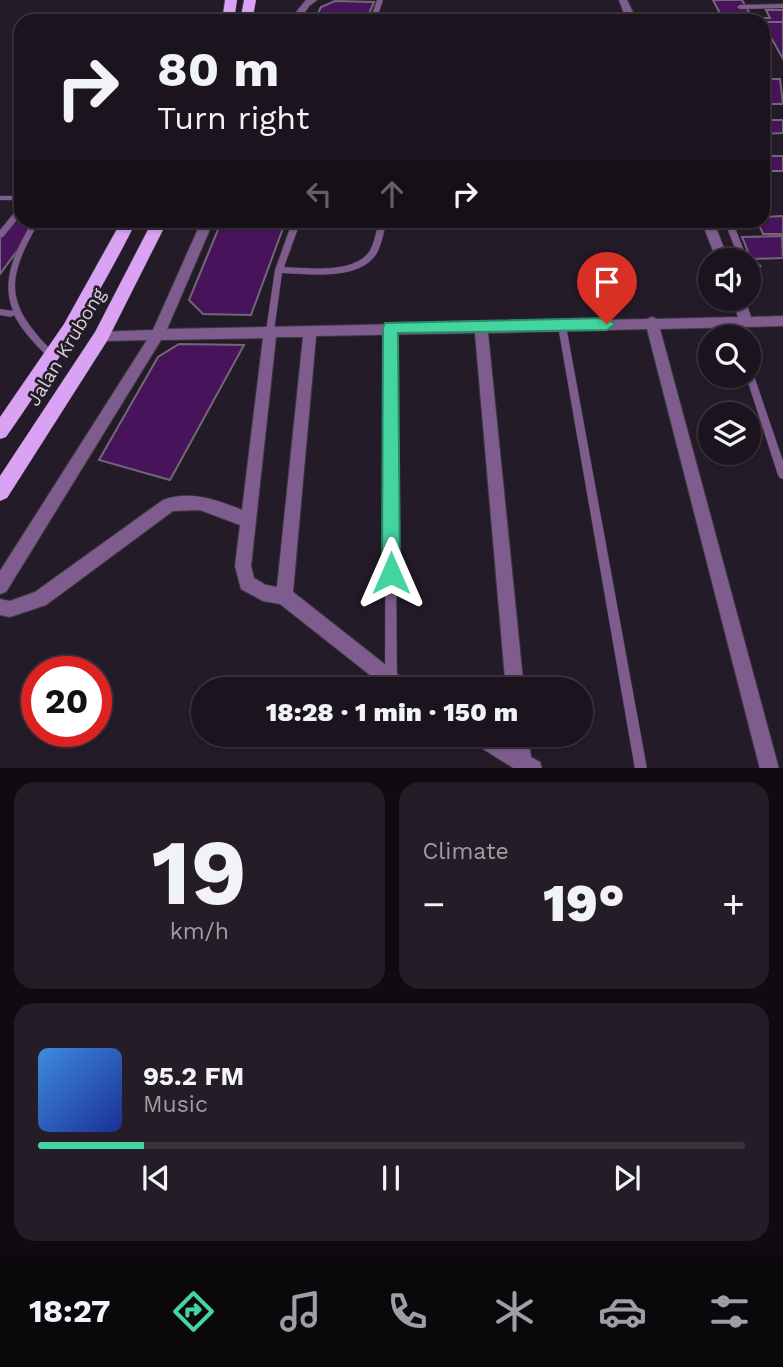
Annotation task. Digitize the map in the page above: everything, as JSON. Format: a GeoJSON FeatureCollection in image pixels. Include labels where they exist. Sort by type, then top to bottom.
{"type":"FeatureCollection","features":[{"type":"Feature","properties":{"kind":"main road","name":"Jalan Krubong"},"geometry":{"type":"LineString","coordinates":[[0,431],[51,356],[126,228]]}},
{"type":"Feature","properties":{"kind":"main road","name":"Jalan Krubong"},"geometry":{"type":"LineString","coordinates":[[0,492],[101,336],[158,228]]}},
{"type":"Feature","properties":{"kind":"street"},"geometry":{"type":"LineString","coordinates":[[299,14],[306,4],[313,0]]}},
{"type":"Feature","properties":{"kind":"street"},"geometry":{"type":"LineString","coordinates":[[0,586],[158,334],[204,228]]}},
{"type":"Feature","properties":{"kind":"street"},"geometry":{"type":"LineString","coordinates":[[710,228],[718,248]]}},
{"type":"Feature","properties":{"kind":"street"},"geometry":{"type":"LineString","coordinates":[[739,311],[739,320]]}},
{"type":"Feature","properties":{"kind":"street"},"geometry":{"type":"LineString","coordinates":[[101,336],[783,321]]}},
{"type":"Feature","properties":{"kind":"street"},"geometry":{"type":"LineString","coordinates":[[652,323],[770,768]]}},
{"type":"Feature","properties":{"kind":"street"},"geometry":{"type":"LineString","coordinates":[[481,328],[514,677]]}},
{"type":"Feature","properties":{"kind":"street"},"geometry":{"type":"LineString","coordinates":[[284,596],[310,330]]}},
{"type":"Feature","properties":{"kind":"street"},"geometry":{"type":"LineString","coordinates":[[270,331],[243,566],[247,583],[263,593],[284,596],[387,677]]}},
{"type":"Feature","properties":{"kind":"street"},"geometry":{"type":"LineString","coordinates":[[0,607],[10,609],[40,599],[169,505],[186,500],[214,506],[249,521]]}},
{"type":"Feature","properties":{"kind":"street"},"geometry":{"type":"LineString","coordinates":[[498,747],[527,765]]}},
{"type":"Feature","properties":{"kind":"street"},"geometry":{"type":"LineString","coordinates":[[522,747],[527,765]]}},
{"type":"Feature","properties":{"kind":"lane"},"geometry":{"type":"LineString","coordinates":[[740,7],[783,6]]}},
{"type":"Feature","properties":{"kind":"lane"},"geometry":{"type":"LineString","coordinates":[[0,235],[14,218]]}},
{"type":"Feature","properties":{"kind":"lane"},"geometry":{"type":"LineString","coordinates":[[30,228],[18,243],[4,290],[11,314],[24,332],[51,356]]}},
{"type":"Feature","properties":{"kind":"lane"},"geometry":{"type":"LineString","coordinates":[[270,331],[279,270],[294,228]]}},
{"type":"Feature","properties":{"kind":"lane"},"geometry":{"type":"LineString","coordinates":[[279,270],[333,270],[359,266],[373,253],[381,228]]}},
{"type":"Feature","properties":{"kind":"lane"},"geometry":{"type":"LineString","coordinates":[[731,228],[739,248]]}},
{"type":"Feature","properties":{"kind":"lane"},"geometry":{"type":"LineString","coordinates":[[0,312],[11,314]]}},
{"type":"Feature","properties":{"kind":"lane"},"geometry":{"type":"LineString","coordinates":[[738,325],[739,320]]}},
{"type":"Feature","properties":{"kind":"lane"},"geometry":{"type":"LineString","coordinates":[[562,326],[641,768]]}},
{"type":"Feature","properties":{"kind":"lane"},"geometry":{"type":"LineString","coordinates":[[390,328],[398,677]]}},
{"type":"Feature","properties":{"kind":"lane"},"geometry":{"type":"LineString","coordinates":[[754,388],[783,475]]}},
{"type":"Feature","properties":{"kind":"building"},"geometry":{"type":"Polygon","coordinates":[[[713,0],[742,0],[750,14],[720,14],[713,0]]]}},
{"type":"Feature","properties":{"kind":"building"},"geometry":{"type":"Polygon","coordinates":[[[335,1],[374,2],[369,14],[318,14],[321,7],[335,1]]]}},
{"type":"Feature","properties":{"kind":"building"},"geometry":{"type":"Polygon","coordinates":[[[766,10],[783,10],[783,22],[770,22],[766,10]]]}},
{"type":"Feature","properties":{"kind":"building"},"geometry":{"type":"Polygon","coordinates":[[[770,22],[783,22],[783,59],[770,36],[770,22]]]}},
{"type":"Feature","properties":{"kind":"building"},"geometry":{"type":"Polygon","coordinates":[[[770,79],[780,79],[783,104],[770,104],[770,79]]]}},
{"type":"Feature","properties":{"kind":"building"},"geometry":{"type":"Polygon","coordinates":[[[770,120],[783,120],[783,133],[770,134],[770,120]]]}},
{"type":"Feature","properties":{"kind":"building"},"geometry":{"type":"Polygon","coordinates":[[[770,156],[783,156],[783,171],[770,171],[770,156]]]}},
{"type":"Feature","properties":{"kind":"building"},"geometry":{"type":"Polygon","coordinates":[[[783,216],[783,234],[763,234],[760,228],[770,228],[770,217],[783,216]]]}},
{"type":"Feature","properties":{"kind":"building"},"geometry":{"type":"Polygon","coordinates":[[[14,219],[14,228],[34,228],[0,274],[0,232],[14,219]]]}},
{"type":"Feature","properties":{"kind":"building"},"geometry":{"type":"Polygon","coordinates":[[[219,228],[283,228],[251,315],[203,314],[189,300],[219,228]]]}},
{"type":"Feature","properties":{"kind":"building"},"geometry":{"type":"Polygon","coordinates":[[[782,236],[783,258],[761,259],[761,248],[746,248],[742,237],[782,236]]]}},
{"type":"Feature","properties":{"kind":"building"},"geometry":{"type":"Polygon","coordinates":[[[179,344],[244,345],[170,480],[99,460],[158,357],[179,344]]]}},
{"type":"Feature","properties":{"kind":"route"},"geometry":{"type":"LineString","coordinates":[[391,573],[390,328],[607,324]]}}]}
